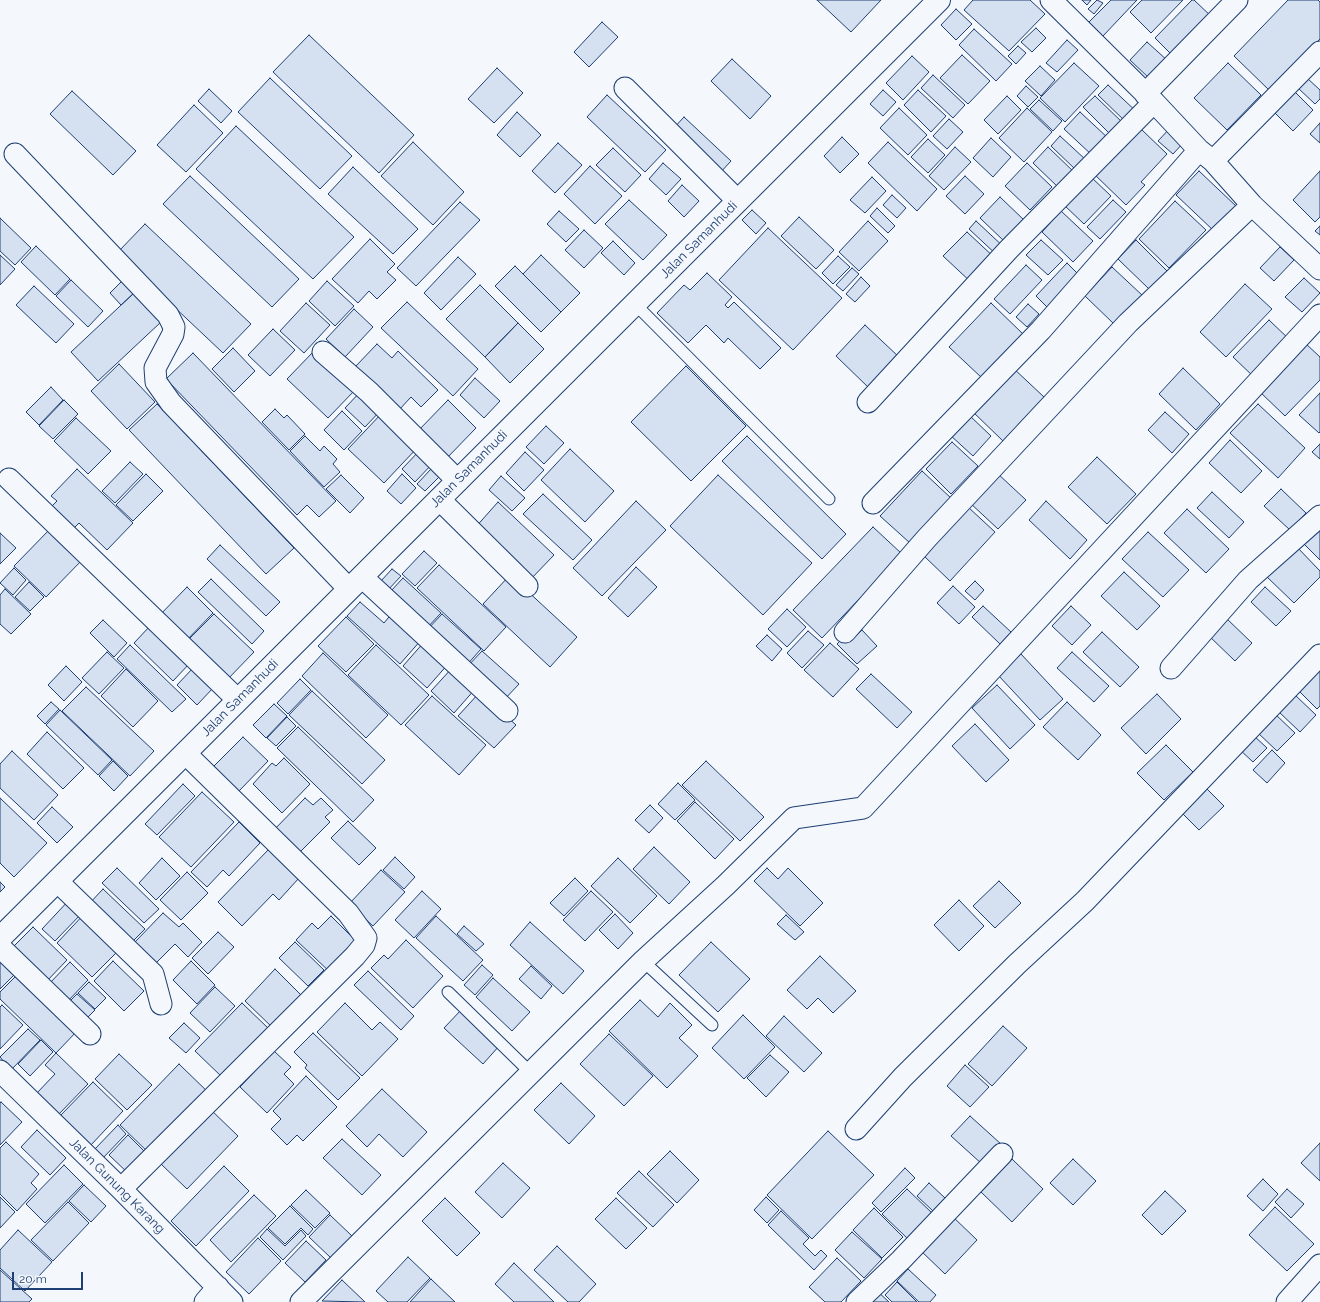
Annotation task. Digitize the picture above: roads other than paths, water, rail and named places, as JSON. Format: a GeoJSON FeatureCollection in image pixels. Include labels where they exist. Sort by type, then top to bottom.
{"type":"FeatureCollection","features":[{"type":"Feature","properties":{"kind":"street","name":"Jalan Samanhudi"},"geometry":{"type":"LineString","coordinates":[[0,938],[939,0]]}},
{"type":"Feature","properties":{"kind":"street"},"geometry":{"type":"LineString","coordinates":[[1051,0],[1206,155],[1252,205],[1320,269]]}},
{"type":"Feature","properties":{"kind":"street"},"geometry":{"type":"LineString","coordinates":[[868,402],[1150,98],[1237,0]]}},
{"type":"Feature","properties":{"kind":"street"},"geometry":{"type":"LineString","coordinates":[[873,503],[1041,330],[1206,155],[1320,52]]}},
{"type":"Feature","properties":{"kind":"street"},"geometry":{"type":"LineString","coordinates":[[625,88],[738,201]]}},
{"type":"Feature","properties":{"kind":"street"},"geometry":{"type":"LineString","coordinates":[[15,154],[168,315],[174,328],[173,334],[155,368],[156,382],[171,403],[355,583],[507,711]]}},
{"type":"Feature","properties":{"kind":"street"},"geometry":{"type":"LineString","coordinates":[[845,632],[926,539],[1128,323],[1252,205]]}},
{"type":"Feature","properties":{"kind":"street"},"geometry":{"type":"LineString","coordinates":[[301,1302],[643,961],[726,885],[794,818],[863,808],[1320,315]]}},
{"type":"Feature","properties":{"kind":"street"},"geometry":{"type":"LineString","coordinates":[[324,352],[369,392],[458,481]]}},
{"type":"Feature","properties":{"kind":"street"},"geometry":{"type":"LineString","coordinates":[[9,479],[238,700]]}},
{"type":"Feature","properties":{"kind":"street"},"geometry":{"type":"LineString","coordinates":[[439,499],[527,586]]}},
{"type":"Feature","properties":{"kind":"street"},"geometry":{"type":"LineString","coordinates":[[1171,668],[1248,580],[1320,516]]}},
{"type":"Feature","properties":{"kind":"street"},"geometry":{"type":"LineString","coordinates":[[856,1129],[903,1077],[1017,964],[1085,901],[1320,655]]}},
{"type":"Feature","properties":{"kind":"street"},"geometry":{"type":"LineString","coordinates":[[121,1189],[356,956],[364,946],[366,938],[348,914],[185,753]]}},
{"type":"Feature","properties":{"kind":"street"},"geometry":{"type":"LineString","coordinates":[[57,881],[153,974],[161,1004]]}},
{"type":"Feature","properties":{"kind":"street"},"geometry":{"type":"LineString","coordinates":[[0,947],[90,1034]]}},
{"type":"Feature","properties":{"kind":"street","name":"Jalan Gunung Karang"},"geometry":{"type":"LineString","coordinates":[[0,1071],[121,1189],[218,1297]]}},
{"type":"Feature","properties":{"kind":"street"},"geometry":{"type":"LineString","coordinates":[[857,1302],[901,1260],[1002,1154]]}},
{"type":"Feature","properties":{"kind":"street"},"geometry":{"type":"LineString","coordinates":[[1287,1302],[1320,1266]]}},
{"type":"Feature","properties":{"kind":"lane"},"geometry":{"type":"LineString","coordinates":[[634,304],[829,499]]}},
{"type":"Feature","properties":{"kind":"lane"},"geometry":{"type":"LineString","coordinates":[[643,961],[712,1025]]}},
{"type":"Feature","properties":{"kind":"lane"},"geometry":{"type":"LineString","coordinates":[[448,992],[531,1073]]}}]}
